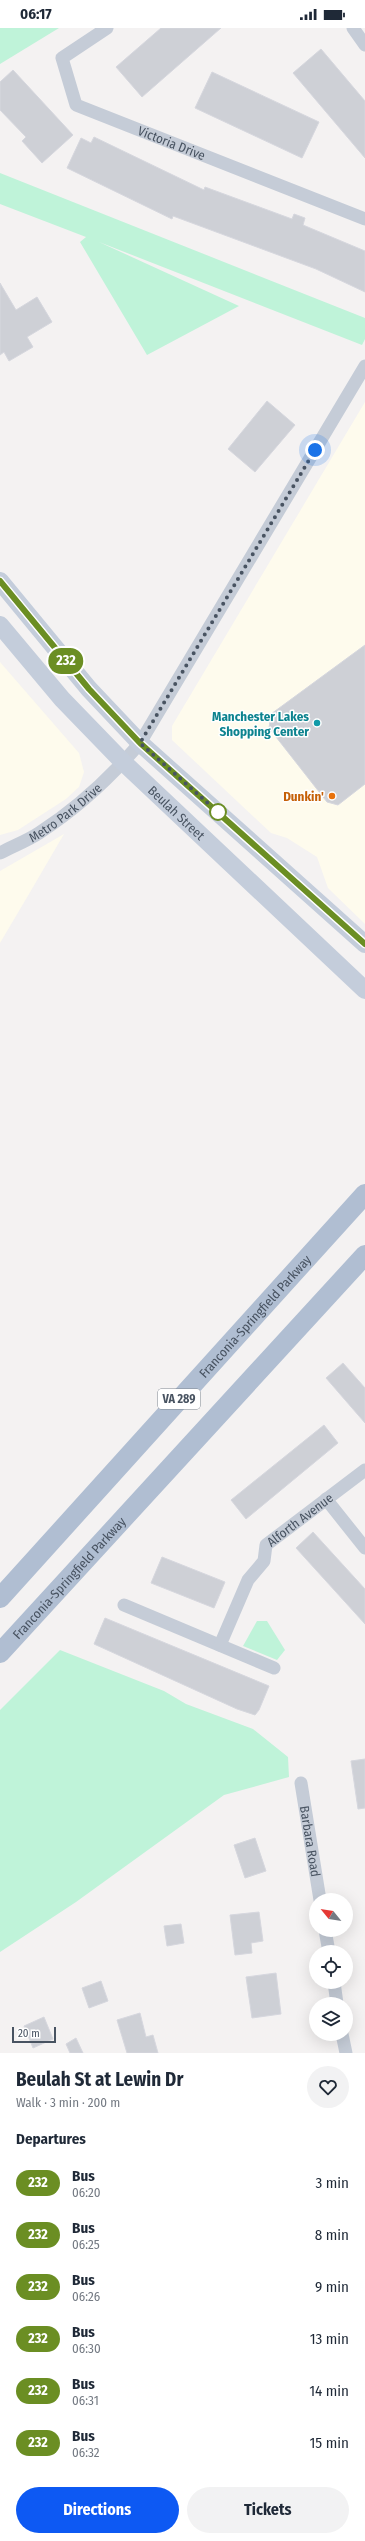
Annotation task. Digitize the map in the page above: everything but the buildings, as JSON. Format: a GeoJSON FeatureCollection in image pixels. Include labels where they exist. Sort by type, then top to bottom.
{"type":"FeatureCollection","features":[{"type":"Feature","properties":{"kind":"main road","name":"Beulah Street"},"geometry":{"type":"LineString","coordinates":[[0,581],[89,689],[140,743],[365,944]]}},
{"type":"Feature","properties":{"kind":"main road","name":"Beulah Street"},"geometry":{"type":"LineString","coordinates":[[0,625],[62,699],[124,762],[365,990]]}},
{"type":"Feature","properties":{"kind":"main road","name":"Franconia-Springfield Parkway"},"geometry":{"type":"LineString","coordinates":[[0,1598],[363,1196]]}},
{"type":"Feature","properties":{"kind":"main road","name":"Franconia-Springfield Parkway"},"geometry":{"type":"LineString","coordinates":[[0,1653],[365,1255]]}},
{"type":"Feature","properties":{"kind":"street","name":"Victoria Drive"},"geometry":{"type":"LineString","coordinates":[[107,28],[62,58],[76,105],[365,219]]}},
{"type":"Feature","properties":{"kind":"street"},"geometry":{"type":"LineString","coordinates":[[354,28],[365,45]]}},
{"type":"Feature","properties":{"kind":"street","name":"Metro Park Drive"},"geometry":{"type":"LineString","coordinates":[[0,852],[38,834],[78,803],[124,762],[140,743],[365,366]]}},
{"type":"Feature","properties":{"kind":"street","name":"Alforth Avenue"},"geometry":{"type":"LineString","coordinates":[[220,1645],[248,1580],[264,1561],[266,1545],[365,1470]]}},
{"type":"Feature","properties":{"kind":"street"},"geometry":{"type":"LineString","coordinates":[[326,1499],[365,1548]]}},
{"type":"Feature","properties":{"kind":"street"},"geometry":{"type":"LineString","coordinates":[[124,1605],[274,1668]]}},
{"type":"Feature","properties":{"kind":"street","name":"Barbara Road"},"geometry":{"type":"LineString","coordinates":[[301,1783],[319,1893]]}},
{"type":"Feature","properties":{"kind":"street"},"geometry":{"type":"LineString","coordinates":[[343,2041],[346,2053]]}},
{"type":"Feature","properties":{"kind":"shaded area"},"geometry":{"type":"Polygon","coordinates":[[[365,402],[365,924],[328,888],[317,857],[287,838],[271,833],[172,740],[172,726],[365,402]]]}},
{"type":"Feature","properties":{"kind":"shaded area"},"geometry":{"type":"Polygon","coordinates":[[[0,662],[79,753],[84,772],[79,787],[66,799],[18,830],[0,835],[0,662]]]}},
{"type":"Feature","properties":{"kind":"shaded area"},"geometry":{"type":"Polygon","coordinates":[[[64,834],[29,894],[0,943],[0,871],[64,834]]]}},
{"type":"Feature","properties":{"kind":"green space"},"geometry":{"type":"Polygon","coordinates":[[[0,28],[59,28],[0,64],[0,28]]]}},
{"type":"Feature","properties":{"kind":"green space"},"geometry":{"type":"Polygon","coordinates":[[[0,173],[365,318],[365,339],[362,345],[99,242],[239,306],[147,355],[80,242],[86,237],[0,204],[0,173]]]}},
{"type":"Feature","properties":{"kind":"green space"},"geometry":{"type":"Polygon","coordinates":[[[257,1621],[267,1621],[285,1650],[277,1660],[243,1646],[257,1621]]]}},
{"type":"Feature","properties":{"kind":"green space"},"geometry":{"type":"Polygon","coordinates":[[[60,1650],[164,1691],[186,1704],[253,1729],[288,1757],[289,1777],[224,1795],[76,1902],[0,1952],[0,1710],[60,1650]]]}},
{"type":"Feature","properties":{"kind":"bus line","name":"232"},"geometry":{"type":"LineString","coordinates":[[0,581],[89,689],[140,743],[365,944]]}},
{"type":"Feature","properties":{"kind":"place","name":"Manchester Lakes Shopping Center"},"geometry":{"type":"Point","coordinates":[317,723]}},
{"type":"Feature","properties":{"kind":"place","name":"Dunkin'"},"geometry":{"type":"Point","coordinates":[332,796]}},
{"type":"Feature","properties":{"kind":"route"},"geometry":{"type":"LineString","coordinates":[[218,812],[140,743],[315,450]]}}]}
